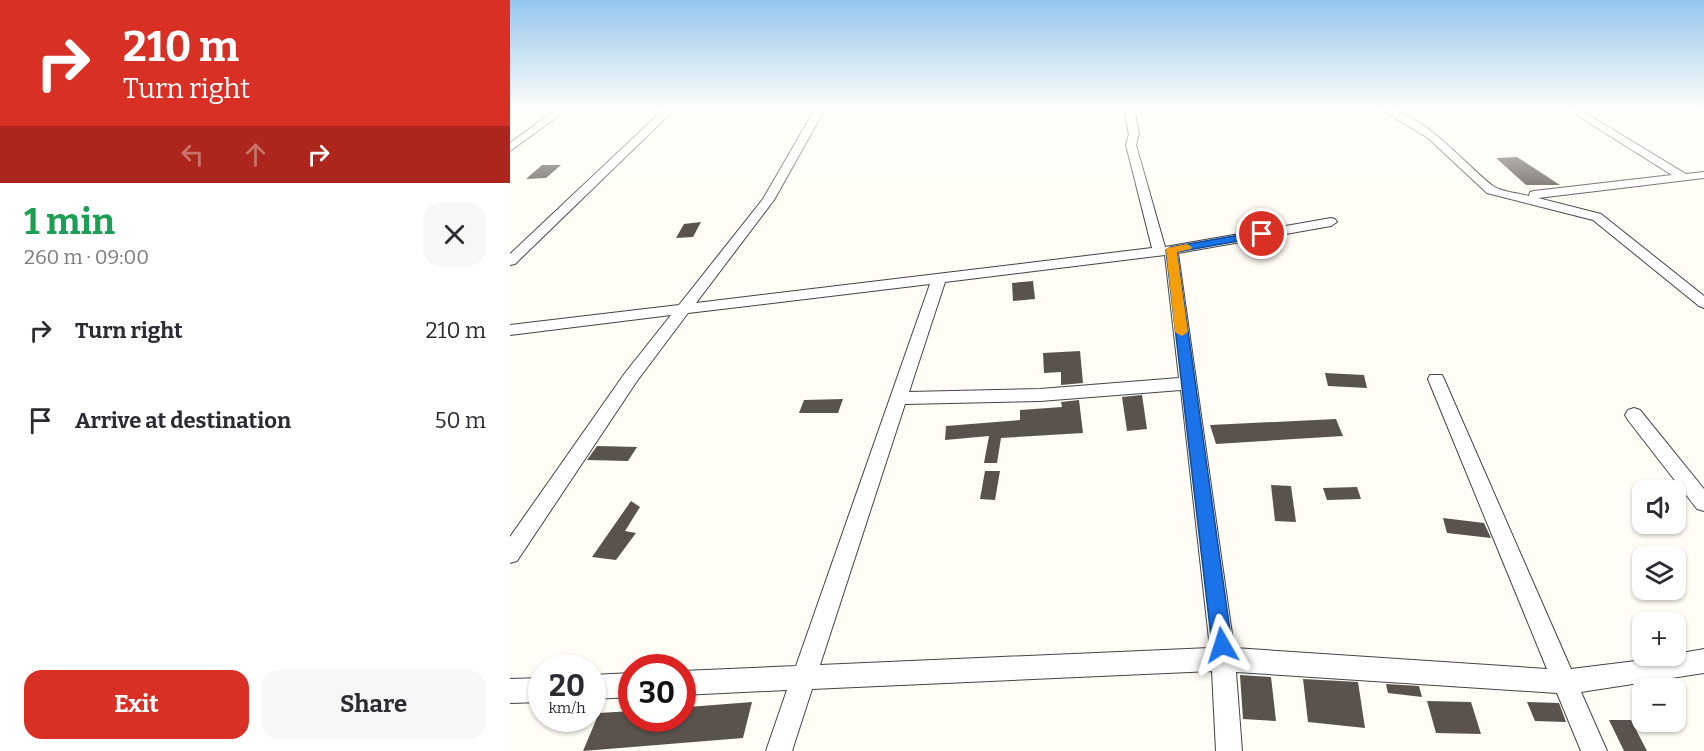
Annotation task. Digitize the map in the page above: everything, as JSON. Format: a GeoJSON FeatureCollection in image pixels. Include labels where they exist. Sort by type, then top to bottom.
{"type":"FeatureCollection","features":[{"type":"Feature","properties":{"kind":"street"},"geometry":{"type":"LineString","coordinates":[[510,261],[633,144]]}},
{"type":"Feature","properties":{"kind":"street"},"geometry":{"type":"LineString","coordinates":[[510,554],[631,377],[768,200],[800,144]]}},
{"type":"Feature","properties":{"kind":"street"},"geometry":{"type":"LineString","coordinates":[[1131,144],[1165,251],[1189,383],[1223,659],[1229,751]]}},
{"type":"Feature","properties":{"kind":"street"},"geometry":{"type":"LineString","coordinates":[[1441,144],[1491,190],[1597,217],[1704,303]]}},
{"type":"Feature","properties":{"kind":"street"},"geometry":{"type":"LineString","coordinates":[[1630,144],[1685,177]]}},
{"type":"Feature","properties":{"kind":"street"},"geometry":{"type":"LineString","coordinates":[[1521,197],[1704,175]]}},
{"type":"Feature","properties":{"kind":"street"},"geometry":{"type":"LineString","coordinates":[[510,330],[683,311],[1165,251],[1331,222]]}},
{"type":"Feature","properties":{"kind":"street"},"geometry":{"type":"LineString","coordinates":[[779,751],[939,279]]}},
{"type":"Feature","properties":{"kind":"street"},"geometry":{"type":"LineString","coordinates":[[1436,380],[1594,751]]}},
{"type":"Feature","properties":{"kind":"street"},"geometry":{"type":"LineString","coordinates":[[899,398],[1040,395],[1189,383]]}},
{"type":"Feature","properties":{"kind":"street"},"geometry":{"type":"LineString","coordinates":[[1634,416],[1704,503]]}},
{"type":"Feature","properties":{"kind":"street"},"geometry":{"type":"LineString","coordinates":[[696,682],[1223,659],[1566,681],[1704,661]]}},
{"type":"Feature","properties":{"kind":"street"},"geometry":{"type":"LineString","coordinates":[[510,691],[528,690]]}},
{"type":"Feature","properties":{"kind":"building"},"geometry":{"type":"Polygon","coordinates":[[[1517,157],[1560,185],[1526,185],[1496,158],[1517,157]]]}},
{"type":"Feature","properties":{"kind":"building"},"geometry":{"type":"Polygon","coordinates":[[[542,165],[561,165],[546,178],[526,179],[542,165]]]}},
{"type":"Feature","properties":{"kind":"building"},"geometry":{"type":"Polygon","coordinates":[[[701,222],[693,237],[676,238],[684,224],[701,222]]]}},
{"type":"Feature","properties":{"kind":"building"},"geometry":{"type":"Polygon","coordinates":[[[1033,281],[1035,299],[1013,301],[1012,283],[1033,281]]]}},
{"type":"Feature","properties":{"kind":"building"},"geometry":{"type":"Polygon","coordinates":[[[1080,351],[1083,383],[1061,385],[1061,372],[1044,373],[1043,353],[1080,351]]]}},
{"type":"Feature","properties":{"kind":"building"},"geometry":{"type":"Polygon","coordinates":[[[1325,373],[1364,375],[1367,388],[1328,386],[1325,373]]]}},
{"type":"Feature","properties":{"kind":"building"},"geometry":{"type":"Polygon","coordinates":[[[1142,395],[1147,429],[1127,431],[1122,397],[1142,395]]]}},
{"type":"Feature","properties":{"kind":"building"},"geometry":{"type":"Polygon","coordinates":[[[843,399],[838,413],[799,413],[804,400],[843,399]]]}},
{"type":"Feature","properties":{"kind":"building"},"geometry":{"type":"Polygon","coordinates":[[[1079,400],[1083,433],[1001,438],[997,463],[984,463],[989,436],[945,440],[946,426],[1020,420],[1020,410],[1062,407],[1061,402],[1079,400]]]}},
{"type":"Feature","properties":{"kind":"building"},"geometry":{"type":"Polygon","coordinates":[[[1336,419],[1343,436],[1216,444],[1210,425],[1336,419]]]}},
{"type":"Feature","properties":{"kind":"building"},"geometry":{"type":"Polygon","coordinates":[[[597,446],[637,447],[628,461],[587,460],[597,446]]]}},
{"type":"Feature","properties":{"kind":"building"},"geometry":{"type":"Polygon","coordinates":[[[985,471],[1000,471],[995,500],[980,499],[985,471]]]}},
{"type":"Feature","properties":{"kind":"building"},"geometry":{"type":"Polygon","coordinates":[[[1271,485],[1291,486],[1296,522],[1275,521],[1271,485]]]}},
{"type":"Feature","properties":{"kind":"building"},"geometry":{"type":"Polygon","coordinates":[[[1357,487],[1361,499],[1327,500],[1323,488],[1357,487]]]}},
{"type":"Feature","properties":{"kind":"building"},"geometry":{"type":"Polygon","coordinates":[[[631,501],[640,507],[625,531],[636,533],[616,560],[592,557],[631,501]]]}},
{"type":"Feature","properties":{"kind":"building"},"geometry":{"type":"Polygon","coordinates":[[[1443,518],[1484,523],[1491,538],[1447,533],[1443,518]]]}},
{"type":"Feature","properties":{"kind":"building"},"geometry":{"type":"Polygon","coordinates":[[[1240,675],[1271,677],[1276,721],[1243,719],[1240,675]]]}},
{"type":"Feature","properties":{"kind":"building"},"geometry":{"type":"Polygon","coordinates":[[[1303,679],[1358,682],[1365,728],[1308,722],[1303,679]]]}},
{"type":"Feature","properties":{"kind":"building"},"geometry":{"type":"Polygon","coordinates":[[[1386,684],[1419,686],[1422,697],[1388,693],[1386,684]]]}},
{"type":"Feature","properties":{"kind":"building"},"geometry":{"type":"Polygon","coordinates":[[[1427,701],[1471,702],[1481,734],[1436,733],[1427,701]]]}},
{"type":"Feature","properties":{"kind":"building"},"geometry":{"type":"Polygon","coordinates":[[[752,702],[743,738],[583,751],[591,732],[606,732],[606,713],[618,712],[618,732],[696,732],[696,706],[752,702]]]}},
{"type":"Feature","properties":{"kind":"building"},"geometry":{"type":"Polygon","coordinates":[[[1527,702],[1559,703],[1566,722],[1535,721],[1527,702]]]}},
{"type":"Feature","properties":{"kind":"building"},"geometry":{"type":"Polygon","coordinates":[[[1609,720],[1631,720],[1632,732],[1637,732],[1647,751],[1624,751],[1609,720]]]}},
{"type":"Feature","properties":{"kind":"slow traffic"},"geometry":{"type":"LineString","coordinates":[[1182,332],[1171,250],[1187,247]]}},
{"type":"Feature","properties":{"kind":"route"},"geometry":{"type":"LineString","coordinates":[[1222,645],[1171,250],[1262,234]]}}]}
